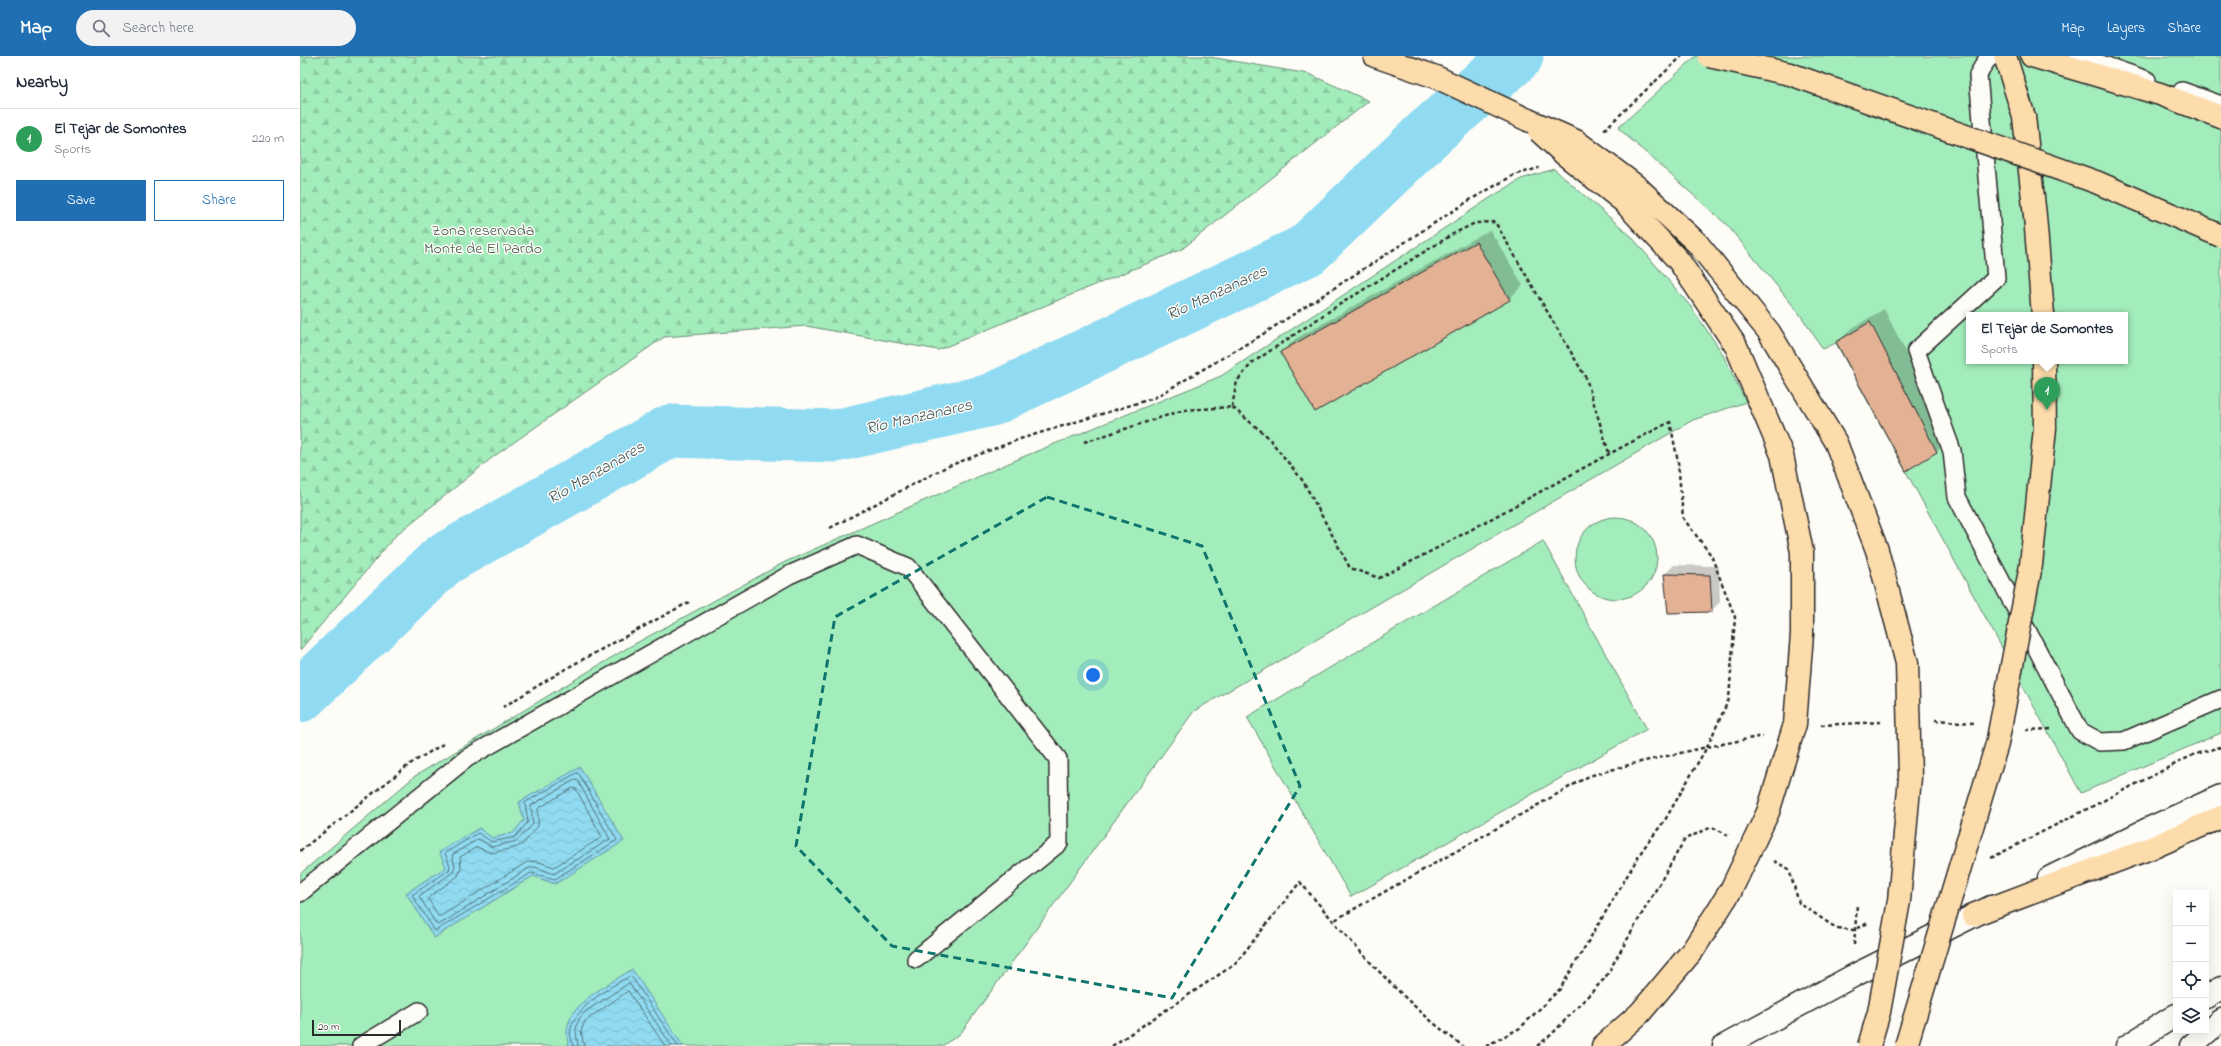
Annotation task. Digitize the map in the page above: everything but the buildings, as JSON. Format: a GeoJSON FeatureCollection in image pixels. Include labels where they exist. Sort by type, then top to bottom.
{"type":"FeatureCollection","features":[{"type":"Feature","properties":{"kind":"highway"},"geometry":{"type":"LineString","coordinates":[[1375,56],[1436,78],[1576,141],[1636,186],[1697,242],[1769,332],[1836,443],[1877,550],[1907,663],[1910,777],[1900,901],[1879,1012],[1869,1046]]}},
{"type":"Feature","properties":{"kind":"highway"},"geometry":{"type":"LineString","coordinates":[[1709,56],[1798,77],[2096,182],[2221,236]]}},
{"type":"Feature","properties":{"kind":"highway"},"geometry":{"type":"LineString","coordinates":[[2004,56],[2024,117],[2035,216],[2043,312]]}},
{"type":"Feature","properties":{"kind":"highway"},"geometry":{"type":"LineString","coordinates":[[2032,56],[2160,94],[2221,117]]}},
{"type":"Feature","properties":{"kind":"highway"},"geometry":{"type":"LineString","coordinates":[[1528,120],[1564,154],[1624,202],[1679,261],[1736,346],[1782,454],[1802,552],[1802,634],[1795,724],[1768,812],[1731,890],[1693,950],[1640,1013],[1603,1046]]}},
{"type":"Feature","properties":{"kind":"highway"},"geometry":{"type":"LineString","coordinates":[[1906,1046],[1997,744],[2031,565],[2045,428],[2044,364]]}},
{"type":"Feature","properties":{"kind":"highway"},"geometry":{"type":"LineString","coordinates":[[1973,915],[2156,846],[2221,817]]}},
{"type":"Feature","properties":{"kind":"street"},"geometry":{"type":"LineString","coordinates":[[1724,1046],[1852,976],[1973,915],[2146,830],[2221,796]]}},
{"type":"Feature","properties":{"kind":"street"},"geometry":{"type":"LineString","coordinates":[[2209,995],[2221,988]]}},
{"type":"Feature","properties":{"kind":"street"},"geometry":{"type":"LineString","coordinates":[[2127,1046],[2173,1018]]}},
{"type":"Feature","properties":{"kind":"street"},"geometry":{"type":"LineString","coordinates":[[2191,1046],[2221,1020]]}},
{"type":"Feature","properties":{"kind":"lane"},"geometry":{"type":"LineString","coordinates":[[1992,56],[1986,61],[1978,75],[1996,278],[1916,350],[1952,451],[1957,497],[2080,731],[2100,742],[2124,741],[2221,700]]}},
{"type":"Feature","properties":{"kind":"lane"},"geometry":{"type":"LineString","coordinates":[[2078,56],[2221,104]]}},
{"type":"Feature","properties":{"kind":"lane"},"geometry":{"type":"LineString","coordinates":[[300,893],[467,758],[789,574],[857,545],[908,567],[1058,759],[1059,843],[916,959]]}},
{"type":"Feature","properties":{"kind":"lane"},"geometry":{"type":"LineString","coordinates":[[361,1046],[419,1011]]}},
{"type":"Feature","properties":{"kind":"path"},"geometry":{"type":"LineString","coordinates":[[1601,132],[1682,56]]}},
{"type":"Feature","properties":{"kind":"path"},"geometry":{"type":"LineString","coordinates":[[828,529],[946,467],[1020,439],[1154,398],[1260,336],[1470,200],[1514,175],[1546,166]]}},
{"type":"Feature","properties":{"kind":"path"},"geometry":{"type":"LineString","coordinates":[[1232,407],[1236,381],[1252,363],[1334,308],[1453,234],[1475,223],[1495,222],[1586,378],[1609,453]]}},
{"type":"Feature","properties":{"kind":"path"},"geometry":{"type":"LineString","coordinates":[[1084,442],[1184,410],[1232,407],[1267,436],[1303,481],[1350,568],[1379,578],[1428,553],[1609,453],[1670,422],[1678,462],[1683,518],[1711,555],[1735,617],[1729,699],[1707,747],[1636,763],[1589,776],[1333,921]]}},
{"type":"Feature","properties":{"kind":"path"},"geometry":{"type":"LineString","coordinates":[[496,712],[567,668],[690,601]]}},
{"type":"Feature","properties":{"kind":"path"},"geometry":{"type":"LineString","coordinates":[[300,851],[410,764],[444,744]]}},
{"type":"Feature","properties":{"kind":"path"},"geometry":{"type":"LineString","coordinates":[[1990,859],[2195,754],[2221,747]]}},
{"type":"Feature","properties":{"kind":"path"},"geometry":{"type":"LineString","coordinates":[[1112,1046],[1235,964],[1300,882],[1378,972],[1434,1025],[1463,1046]]}},
{"type":"Feature","properties":{"kind":"path"},"geometry":{"type":"LineString","coordinates":[[1852,976],[1857,904]]}},
{"type":"Feature","properties":{"kind":"path"},"geometry":{"type":"LineString","coordinates":[[1854,930],[1874,920]]}},
{"type":"Feature","properties":{"kind":"highlighted area"},"geometry":{"type":"Polygon","coordinates":[[[1047,497],[1202,546],[1300,786],[1172,998],[892,946],[796,846],[835,617],[1047,497]]]}},
{"type":"Feature","properties":{"kind":"green space","name":"Zona reservada Monte de El Pardo"},"geometry":{"type":"Polygon","coordinates":[[[300,56],[1204,56],[1309,74],[1369,101],[1182,249],[938,350],[806,326],[664,337],[493,457],[396,535],[300,650],[300,56]]]}},
{"type":"Feature","properties":{"kind":"green space"},"geometry":{"type":"Polygon","coordinates":[[[1696,56],[2221,56],[2221,733],[2081,793],[1836,343],[1823,349],[1799,313],[1727,225],[1618,128],[1696,56]]]}},
{"type":"Feature","properties":{"kind":"green space"},"geometry":{"type":"Polygon","coordinates":[[[1554,169],[1631,236],[1691,307],[1721,351],[1746,402],[1693,420],[1194,711],[960,1034],[942,1046],[300,1046],[300,874],[415,776],[629,647],[785,562],[1025,456],[1221,376],[1493,196],[1521,179],[1554,169]]]}},
{"type":"Feature","properties":{"kind":"green space"},"geometry":{"type":"Polygon","coordinates":[[[1616,517],[1632,520],[1645,529],[1654,542],[1657,558],[1654,574],[1645,587],[1632,596],[1616,599],[1600,596],[1587,587],[1578,574],[1575,558],[1578,542],[1587,529],[1600,520],[1616,517]]]}},
{"type":"Feature","properties":{"kind":"green space"},"geometry":{"type":"Polygon","coordinates":[[[1543,541],[1647,729],[1351,897],[1247,717],[1543,541]]]}},
{"type":"Feature","properties":{"kind":"water"},"geometry":{"type":"Polygon","coordinates":[[[580,767],[624,841],[555,884],[533,876],[434,938],[406,893],[446,867],[439,852],[479,828],[492,838],[513,833],[524,820],[519,802],[580,767]]]}},
{"type":"Feature","properties":{"kind":"water"},"geometry":{"type":"Polygon","coordinates":[[[632,969],[683,1046],[569,1046],[567,1032],[570,1020],[576,1009],[597,991],[632,969]]]}},
{"type":"Feature","properties":{"kind":"waterway","name":"Río Manzanares"},"geometry":{"type":"LineString","coordinates":[[300,696],[443,560],[670,431],[835,436],[991,400],[1307,250],[1429,133],[1517,56]]}},
{"type":"Feature","properties":{"kind":"place","name":"El Tejar de Somontes"},"geometry":{"type":"Point","coordinates":[2047,410]}}]}
